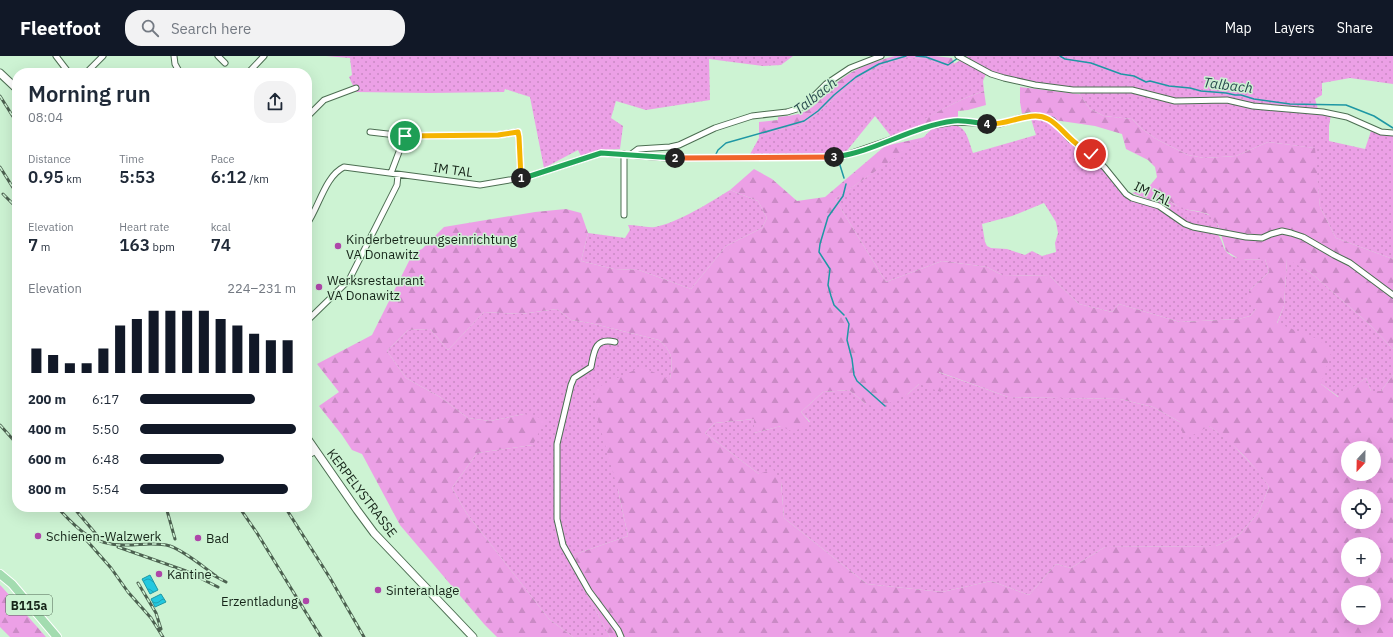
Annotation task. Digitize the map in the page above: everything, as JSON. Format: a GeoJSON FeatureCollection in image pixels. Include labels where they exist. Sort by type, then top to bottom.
{"type":"FeatureCollection","features":[{"type":"Feature","properties":{"kind":"main road"},"geometry":{"type":"LineString","coordinates":[[0,73],[12,84]]}},
{"type":"Feature","properties":{"kind":"main road","name":"KERPELYSTRASSE"},"geometry":{"type":"LineString","coordinates":[[312,445],[359,514],[374,533],[473,637]]}},
{"type":"Feature","properties":{"kind":"main road","name":"B115a"},"geometry":{"type":"LineString","coordinates":[[0,574],[12,584],[57,637]]}},
{"type":"Feature","properties":{"kind":"street"},"geometry":{"type":"LineString","coordinates":[[56,56],[65,68]]}},
{"type":"Feature","properties":{"kind":"street"},"geometry":{"type":"LineString","coordinates":[[91,68],[103,56]]}},
{"type":"Feature","properties":{"kind":"street"},"geometry":{"type":"LineString","coordinates":[[174,56],[177,68]]}},
{"type":"Feature","properties":{"kind":"street"},"geometry":{"type":"LineString","coordinates":[[218,56],[225,63]]}},
{"type":"Feature","properties":{"kind":"street"},"geometry":{"type":"LineString","coordinates":[[253,68],[264,56]]}},
{"type":"Feature","properties":{"kind":"street","name":"IM TAL"},"geometry":{"type":"LineString","coordinates":[[627,155],[638,149],[679,145],[715,128],[752,116],[787,112],[800,108],[808,103],[826,84],[850,68],[881,56]]}},
{"type":"Feature","properties":{"kind":"street"},"geometry":{"type":"LineString","coordinates":[[960,57],[991,74],[1035,85],[1073,90],[1132,90],[1175,100],[1227,100],[1253,106],[1323,112],[1347,117],[1381,132],[1393,133]]}},
{"type":"Feature","properties":{"kind":"street"},"geometry":{"type":"LineString","coordinates":[[312,111],[324,100],[356,88]]}},
{"type":"Feature","properties":{"kind":"street","name":"IM TAL"},"geometry":{"type":"LineString","coordinates":[[312,216],[330,178],[337,170],[344,167],[480,185],[521,178],[601,153],[713,158],[843,156],[930,126],[954,122],[1000,124],[1027,116],[1038,116],[1052,120],[1070,139],[1096,158],[1120,189],[1132,198],[1159,206],[1185,224],[1193,227],[1246,237],[1262,238],[1282,231],[1291,232],[1350,263],[1393,295]]}},
{"type":"Feature","properties":{"kind":"street"},"geometry":{"type":"LineString","coordinates":[[370,132],[405,136],[498,135],[518,132],[521,178]]}},
{"type":"Feature","properties":{"kind":"street"},"geometry":{"type":"LineString","coordinates":[[391,173],[405,136]]}},
{"type":"Feature","properties":{"kind":"street"},"geometry":{"type":"LineString","coordinates":[[624,215],[627,155]]}},
{"type":"Feature","properties":{"kind":"street"},"geometry":{"type":"LineString","coordinates":[[312,316],[349,280],[397,185],[398,175]]}},
{"type":"Feature","properties":{"kind":"street"},"geometry":{"type":"LineString","coordinates":[[615,342],[606,340],[599,343],[594,352],[590,367],[574,378],[571,385],[557,444],[557,519],[563,545],[589,591],[618,630],[621,637]]}},
{"type":"Feature","properties":{"kind":"street","name":"KERPELYSTRASSE"},"geometry":{"type":"LineString","coordinates":[[312,453],[316,451]]}},
{"type":"Feature","properties":{"kind":"green space"},"geometry":{"type":"Polygon","coordinates":[[[326,56],[793,56],[781,65],[763,66],[709,59],[710,100],[646,110],[616,101],[611,118],[623,126],[620,149],[600,150],[581,156],[578,150],[544,168],[530,97],[505,89],[504,92],[356,92],[349,77],[352,75],[350,58],[326,56]]]}},
{"type":"Feature","properties":{"kind":"green space"},"geometry":{"type":"Polygon","coordinates":[[[895,56],[934,56],[952,58],[954,64],[946,68],[927,59],[912,58],[892,61],[871,71],[849,86],[814,116],[801,125],[774,131],[759,138],[759,122],[778,120],[778,117],[805,112],[816,104],[835,84],[851,73],[881,60],[895,56]]]}},
{"type":"Feature","properties":{"kind":"green space"},"geometry":{"type":"Polygon","coordinates":[[[966,56],[1393,56],[1393,84],[1350,78],[1322,83],[1322,95],[1315,99],[1318,109],[1270,106],[1223,98],[1179,99],[1132,89],[1086,89],[1056,87],[1007,77],[978,65],[966,56]]]}},
{"type":"Feature","properties":{"kind":"green space"},"geometry":{"type":"Polygon","coordinates":[[[912,58],[927,59],[946,68],[961,60],[986,74],[983,81],[984,91],[958,101],[919,123],[918,128],[900,133],[888,139],[890,135],[875,116],[845,153],[832,155],[749,156],[759,138],[774,131],[801,125],[814,116],[849,86],[871,71],[892,61],[912,58]]]}},
{"type":"Feature","properties":{"kind":"green space"},"geometry":{"type":"Polygon","coordinates":[[[1020,87],[1079,94],[1090,109],[1104,116],[1132,119],[1142,129],[1158,140],[1188,155],[1204,158],[1236,156],[1268,142],[1315,148],[1320,207],[1336,238],[1393,259],[1393,349],[1369,324],[1310,272],[1287,259],[1284,306],[1277,323],[1315,338],[1332,350],[1321,384],[1338,397],[1366,378],[1371,391],[1381,391],[1393,375],[1393,637],[610,637],[567,557],[628,536],[618,490],[598,420],[594,389],[641,367],[670,379],[672,362],[670,353],[659,340],[590,323],[571,320],[557,309],[521,314],[484,312],[448,350],[430,329],[408,330],[387,351],[406,378],[440,397],[468,418],[490,421],[524,414],[545,419],[533,445],[477,453],[452,488],[467,514],[549,619],[573,637],[497,637],[484,624],[400,525],[362,454],[352,450],[319,406],[339,392],[317,364],[372,335],[413,253],[422,249],[444,227],[535,212],[566,209],[581,213],[588,233],[581,261],[614,269],[639,270],[691,289],[726,246],[762,228],[767,218],[758,201],[730,190],[754,169],[772,179],[797,201],[825,197],[885,146],[925,137],[835,199],[886,282],[942,261],[987,267],[1002,275],[1050,276],[1079,304],[1112,312],[1119,304],[1180,322],[1239,319],[1250,316],[1256,309],[1249,302],[1249,291],[1269,272],[1265,259],[1239,259],[1226,251],[1218,225],[1208,214],[1182,209],[1165,198],[1153,201],[1132,193],[1147,189],[1157,177],[1155,167],[1148,160],[1126,149],[1122,134],[1095,126],[1054,120],[1051,117],[1039,112],[1022,114],[1020,87]],[[939,372],[941,392],[919,384],[908,394],[879,408],[866,404],[849,390],[823,392],[801,412],[810,423],[793,432],[781,426],[754,433],[754,419],[715,423],[705,433],[759,474],[773,469],[781,482],[784,518],[867,584],[942,592],[991,581],[1029,595],[1056,564],[1071,568],[1105,547],[1216,546],[1239,535],[1259,512],[1269,487],[1257,470],[1242,454],[1209,426],[1184,440],[1180,422],[1153,407],[1120,399],[1008,397],[939,372]]]}},
{"type":"Feature","properties":{"kind":"green space"},"geometry":{"type":"Polygon","coordinates":[[[984,91],[986,105],[958,111],[958,118],[918,128],[918,123],[934,114],[958,101],[984,91]]]}},
{"type":"Feature","properties":{"kind":"green space"},"geometry":{"type":"Polygon","coordinates":[[[1120,92],[1137,93],[1181,103],[1221,101],[1331,115],[1329,141],[1365,149],[1371,131],[1386,135],[1393,135],[1393,259],[1336,238],[1320,207],[1314,148],[1268,142],[1236,156],[1204,158],[1188,155],[1158,140],[1142,129],[1132,119],[1104,116],[1090,109],[1079,94],[1120,92]]]}},
{"type":"Feature","properties":{"kind":"green space"},"geometry":{"type":"Polygon","coordinates":[[[1039,118],[1049,121],[1065,138],[1095,159],[1120,192],[1136,202],[1155,206],[1172,218],[1216,233],[1221,239],[1225,250],[1233,256],[1244,259],[1265,259],[1269,272],[1249,291],[1256,309],[1250,316],[1239,319],[1180,322],[1119,304],[1112,312],[1079,304],[1050,276],[1002,275],[987,267],[942,261],[886,282],[835,199],[924,137],[934,128],[951,125],[961,128],[967,136],[973,153],[1036,135],[1031,119],[1039,118]],[[1044,203],[1012,216],[982,224],[987,246],[991,248],[1007,249],[1025,255],[1032,251],[1042,256],[1056,252],[1055,243],[1058,233],[1056,222],[1044,203]]]}},
{"type":"Feature","properties":{"kind":"green space"},"geometry":{"type":"Polygon","coordinates":[[[730,190],[758,201],[767,218],[762,228],[726,246],[691,289],[639,270],[614,269],[581,261],[588,233],[625,238],[630,230],[628,225],[655,227],[664,225],[694,212],[730,190]]]}},
{"type":"Feature","properties":{"kind":"green space"},"geometry":{"type":"Polygon","coordinates":[[[1165,198],[1175,205],[1187,210],[1208,215],[1213,218],[1219,229],[1203,228],[1192,225],[1163,205],[1153,201],[1165,198]]]}},
{"type":"Feature","properties":{"kind":"green space"},"geometry":{"type":"Polygon","coordinates":[[[1287,258],[1310,272],[1369,324],[1393,349],[1393,375],[1381,391],[1371,391],[1366,378],[1339,397],[1321,384],[1277,324],[1284,306],[1287,258]]]}},
{"type":"Feature","properties":{"kind":"green space"},"geometry":{"type":"Polygon","coordinates":[[[557,309],[571,320],[590,323],[659,340],[670,353],[672,362],[670,379],[618,490],[628,536],[567,557],[610,637],[573,637],[549,619],[467,514],[452,488],[477,453],[533,445],[524,414],[490,421],[468,418],[440,397],[406,378],[387,351],[408,330],[430,329],[448,350],[484,312],[521,314],[557,309]]]}},
{"type":"Feature","properties":{"kind":"green space"},"geometry":{"type":"Polygon","coordinates":[[[938,372],[1008,397],[1120,399],[1153,407],[1180,422],[1209,426],[1227,439],[1260,473],[1269,487],[1259,512],[1239,535],[1216,546],[1105,547],[1071,568],[1056,564],[1029,595],[991,581],[942,592],[867,584],[784,518],[781,482],[759,474],[705,433],[715,423],[754,419],[754,433],[781,426],[810,422],[801,412],[823,392],[849,390],[866,404],[908,394],[919,384],[938,372]]]}},
{"type":"Feature","properties":{"kind":"green space"},"geometry":{"type":"Polygon","coordinates":[[[0,585],[46,637],[10,637],[0,627],[0,585]]]}},
{"type":"Feature","properties":{"kind":"water"},"geometry":{"type":"Polygon","coordinates":[[[150,575],[158,590],[150,594],[142,579],[150,575]]]}},
{"type":"Feature","properties":{"kind":"water"},"geometry":{"type":"Polygon","coordinates":[[[161,594],[166,602],[155,607],[151,599],[161,594]]]}},
{"type":"Feature","properties":{"kind":"waterway","name":"Talbach"},"geometry":{"type":"LineString","coordinates":[[715,156],[718,150],[726,143],[804,121],[818,111],[834,95],[856,77],[879,64],[906,56]]}},
{"type":"Feature","properties":{"kind":"waterway","name":"Talbach"},"geometry":{"type":"LineString","coordinates":[[916,56],[926,57],[948,65],[958,58]]}},
{"type":"Feature","properties":{"kind":"waterway","name":"Talbach"},"geometry":{"type":"LineString","coordinates":[[1060,56],[1065,59],[1091,63],[1121,74],[1134,76],[1146,82],[1150,81],[1169,86],[1241,95],[1254,99],[1290,104],[1346,105],[1374,116],[1393,128]]}},
{"type":"Feature","properties":{"kind":"waterway"},"geometry":{"type":"LineString","coordinates":[[839,162],[844,178]]}},
{"type":"Feature","properties":{"kind":"waterway"},"geometry":{"type":"LineString","coordinates":[[844,315],[834,305],[828,285],[830,269],[819,252],[828,217],[843,196],[846,184]]}},
{"type":"Feature","properties":{"kind":"waterway"},"geometry":{"type":"LineString","coordinates":[[846,318],[849,324],[847,340],[854,375],[857,381],[885,406]]}},
{"type":"Feature","properties":{"kind":"railway"},"geometry":{"type":"LineString","coordinates":[[0,96],[12,115]]}},
{"type":"Feature","properties":{"kind":"railway"},"geometry":{"type":"LineString","coordinates":[[0,167],[12,186]]}},
{"type":"Feature","properties":{"kind":"railway"},"geometry":{"type":"LineString","coordinates":[[3,194],[12,203]]}},
{"type":"Feature","properties":{"kind":"railway"},"geometry":{"type":"LineString","coordinates":[[0,425],[12,438]]}},
{"type":"Feature","properties":{"kind":"railway"},"geometry":{"type":"LineString","coordinates":[[62,512],[79,529],[95,539],[115,545],[153,544],[170,546],[188,555],[216,576]]}},
{"type":"Feature","properties":{"kind":"railway"},"geometry":{"type":"LineString","coordinates":[[77,512],[96,534]]}},
{"type":"Feature","properties":{"kind":"railway"},"geometry":{"type":"LineString","coordinates":[[167,512],[175,539]]}},
{"type":"Feature","properties":{"kind":"railway"},"geometry":{"type":"LineString","coordinates":[[242,512],[321,637]]}},
{"type":"Feature","properties":{"kind":"railway"},"geometry":{"type":"LineString","coordinates":[[288,512],[330,578],[364,637]]}},
{"type":"Feature","properties":{"kind":"railway"},"geometry":{"type":"LineString","coordinates":[[81,534],[111,568],[128,592],[151,618],[163,637]]}},
{"type":"Feature","properties":{"kind":"railway"},"geometry":{"type":"LineString","coordinates":[[118,547],[186,571],[218,587]]}},
{"type":"Feature","properties":{"kind":"railway"},"geometry":{"type":"LineString","coordinates":[[211,574],[226,582]]}},
{"type":"Feature","properties":{"kind":"railway"},"geometry":{"type":"LineString","coordinates":[[138,583],[156,613],[161,629]]}},
{"type":"Feature","properties":{"kind":"place","name":"Kinderbetreuungseinrichtung VA Donawitz"},"geometry":{"type":"Point","coordinates":[338,246]}},
{"type":"Feature","properties":{"kind":"place","name":"Werksrestaurant VA Donawitz"},"geometry":{"type":"Point","coordinates":[319,287]}},
{"type":"Feature","properties":{"kind":"place","name":"Schienen-Walzwerk"},"geometry":{"type":"Point","coordinates":[38,536]}},
{"type":"Feature","properties":{"kind":"place","name":"Bad"},"geometry":{"type":"Point","coordinates":[198,538]}},
{"type":"Feature","properties":{"kind":"place","name":"Kantine"},"geometry":{"type":"Point","coordinates":[159,574]}},
{"type":"Feature","properties":{"kind":"place","name":"Sinteranlage"},"geometry":{"type":"Point","coordinates":[378,590]}},
{"type":"Feature","properties":{"kind":"place","name":"Erzentladung"},"geometry":{"type":"Point","coordinates":[306,601]}},
{"type":"Feature","properties":{"kind":"route"},"geometry":{"type":"LineString","coordinates":[[405,136],[498,135],[518,132],[521,178],[601,153],[667,158],[843,156],[930,126],[962,121],[1000,124],[1027,116],[1045,117],[1052,120],[1070,139],[1091,154]]}}]}
